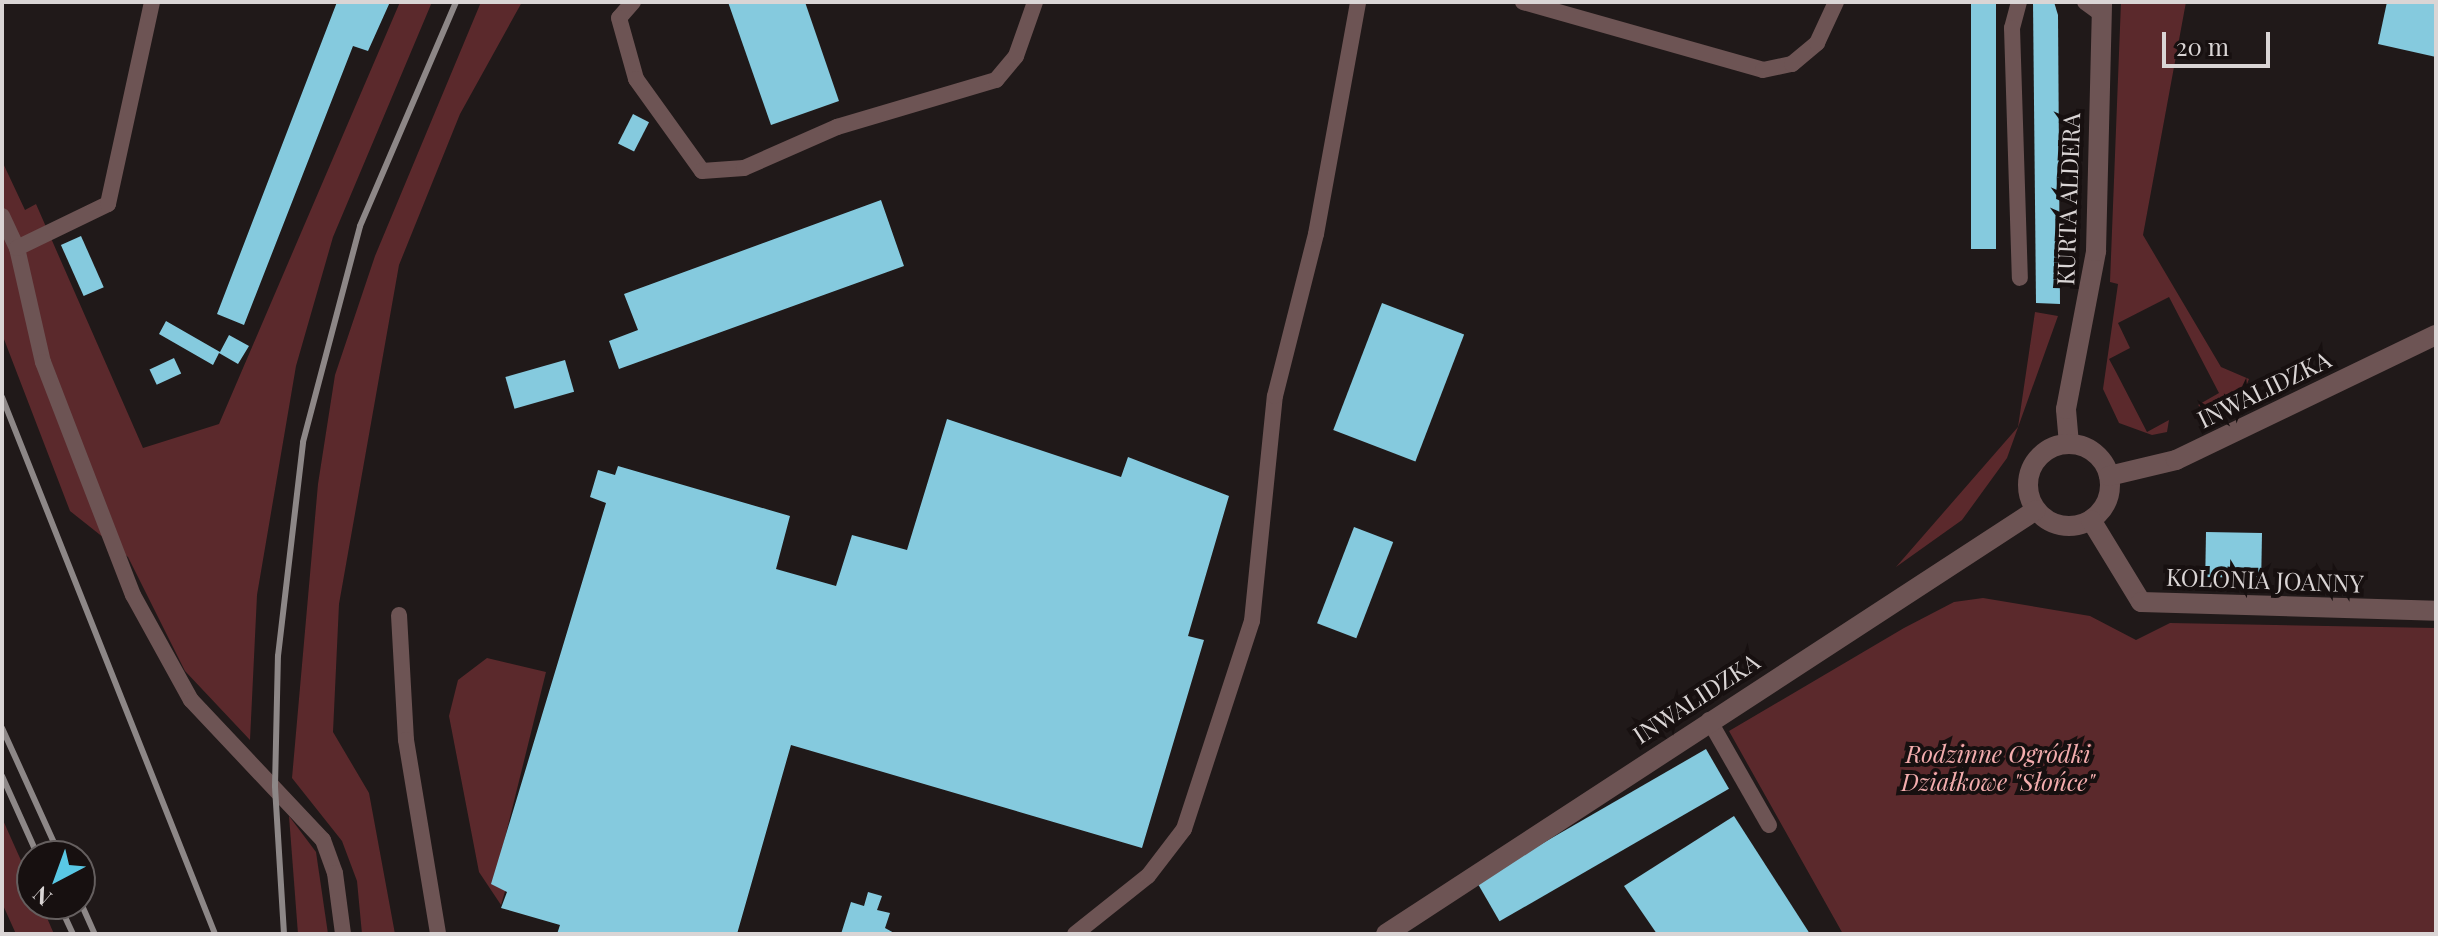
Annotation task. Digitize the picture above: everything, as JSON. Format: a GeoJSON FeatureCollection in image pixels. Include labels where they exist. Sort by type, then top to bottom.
{"type":"FeatureCollection","features":[{"type":"Feature","properties":{"kind":"street","name":"KURTA ALDERA"},"geometry":{"type":"LineString","coordinates":[[2069,444],[2066,409],[2096,251],[2096,6]]}},
{"type":"Feature","properties":{"kind":"street","name":"INWALIDZKA"},"geometry":{"type":"LineString","coordinates":[[2109,476],[2176,460],[2436,335]]}},
{"type":"Feature","properties":{"kind":"street"},"geometry":{"type":"LineString","coordinates":[[2069,444],[2095,452],[2109,476],[2106,503],[2091,520],[2059,524],[2036,510],[2028,481],[2033,466],[2042,454],[2069,444]]}},
{"type":"Feature","properties":{"kind":"street","name":"INWALIDZKA"},"geometry":{"type":"LineString","coordinates":[[1386,934],[1709,720],[2036,510]]}},
{"type":"Feature","properties":{"kind":"street","name":"KOLONIA JOANNY"},"geometry":{"type":"LineString","coordinates":[[2091,520],[2141,602],[2436,611]]}},
{"type":"Feature","properties":{"kind":"lane"},"geometry":{"type":"LineString","coordinates":[[17,248],[108,204],[152,2]]}},
{"type":"Feature","properties":{"kind":"lane"},"geometry":{"type":"LineString","coordinates":[[633,2],[619,18],[636,79],[702,171],[744,168],[837,127],[996,80],[1016,56],[1035,2]]}},
{"type":"Feature","properties":{"kind":"lane"},"geometry":{"type":"LineString","coordinates":[[1075,934],[1148,876],[1184,829],[1252,621],[1275,396],[1316,234],[1358,2]]}},
{"type":"Feature","properties":{"kind":"lane"},"geometry":{"type":"LineString","coordinates":[[1523,2],[1763,70],[1792,64],[1817,43],[1836,2]]}},
{"type":"Feature","properties":{"kind":"lane"},"geometry":{"type":"LineString","coordinates":[[2019,2],[2012,28],[2020,278]]}},
{"type":"Feature","properties":{"kind":"lane"},"geometry":{"type":"LineString","coordinates":[[2,216],[17,248],[43,362],[133,595],[191,700],[323,840],[335,873],[343,934]]}},
{"type":"Feature","properties":{"kind":"lane"},"geometry":{"type":"LineString","coordinates":[[399,615],[406,740],[438,934]]}},
{"type":"Feature","properties":{"kind":"lane"},"geometry":{"type":"LineString","coordinates":[[1709,720],[1769,825]]}},
{"type":"Feature","properties":{"kind":"green space"},"geometry":{"type":"Polygon","coordinates":[[[400,2],[432,2],[333,237],[296,366],[257,595],[250,740],[185,671],[128,557],[70,511],[2,334],[2,161],[25,210],[36,204],[143,448],[219,424],[400,2]]]}},
{"type":"Feature","properties":{"kind":"green space"},"geometry":{"type":"Polygon","coordinates":[[[481,2],[522,2],[460,114],[399,265],[339,604],[333,732],[369,793],[395,934],[362,934],[357,881],[342,841],[292,778],[318,484],[335,375],[375,256],[481,2]]]}},
{"type":"Feature","properties":{"kind":"green space"},"geometry":{"type":"Polygon","coordinates":[[[2121,2],[2186,2],[2143,235],[2221,367],[2249,379],[2242,396],[2208,413],[2198,405],[2219,393],[2169,297],[2118,323],[2130,348],[2109,359],[2147,432],[2169,420],[2167,432],[2152,435],[2119,423],[2103,389],[2118,284],[2110,282],[2121,2]]]}},
{"type":"Feature","properties":{"kind":"green space"},"geometry":{"type":"Polygon","coordinates":[[[2035,312],[2058,316],[2007,458],[1962,520],[1896,567],[2018,427],[2035,312]]]}},
{"type":"Feature","properties":{"kind":"green space","name":"Rodzinne Ogródki Działkowe \"Słońce\""},"geometry":{"type":"Polygon","coordinates":[[[1983,598],[2090,616],[2136,640],[2170,623],[2436,628],[2436,934],[1843,934],[1729,731],[1904,628],[1954,602],[1983,598]]]}},
{"type":"Feature","properties":{"kind":"green space"},"geometry":{"type":"Polygon","coordinates":[[[487,658],[546,672],[496,874],[509,878],[501,905],[479,872],[449,716],[458,680],[487,658]]]}},
{"type":"Feature","properties":{"kind":"green space"},"geometry":{"type":"Polygon","coordinates":[[[289,816],[316,852],[328,934],[298,934],[289,816]]]}},
{"type":"Feature","properties":{"kind":"green space"},"geometry":{"type":"Polygon","coordinates":[[[2,818],[16,849],[16,920],[48,920],[54,934],[16,934],[2,903],[2,818]]]}},
{"type":"Feature","properties":{"kind":"building"},"geometry":{"type":"Polygon","coordinates":[[[337,2],[390,2],[368,51],[353,46],[244,325],[217,314],[337,2]]]}},
{"type":"Feature","properties":{"kind":"building"},"geometry":{"type":"Polygon","coordinates":[[[728,2],[805,2],[839,101],[771,125],[728,2]]]}},
{"type":"Feature","properties":{"kind":"building"},"geometry":{"type":"Polygon","coordinates":[[[1971,2],[1996,2],[1996,249],[1971,249],[1971,2]]]}},
{"type":"Feature","properties":{"kind":"building"},"geometry":{"type":"Polygon","coordinates":[[[2033,2],[2054,2],[2058,15],[2060,304],[2036,303],[2033,2]]]}},
{"type":"Feature","properties":{"kind":"building"},"geometry":{"type":"Polygon","coordinates":[[[2387,2],[2436,2],[2436,57],[2378,44],[2387,2]]]}},
{"type":"Feature","properties":{"kind":"building"},"geometry":{"type":"Polygon","coordinates":[[[633,114],[649,122],[634,152],[618,143],[633,114]]]}},
{"type":"Feature","properties":{"kind":"building"},"geometry":{"type":"Polygon","coordinates":[[[881,200],[904,266],[619,369],[609,341],[638,330],[624,294],[881,200]]]}},
{"type":"Feature","properties":{"kind":"building"},"geometry":{"type":"Polygon","coordinates":[[[81,236],[104,287],[84,296],[61,245],[81,236]]]}},
{"type":"Feature","properties":{"kind":"building"},"geometry":{"type":"Polygon","coordinates":[[[1382,303],[1464,335],[1415,462],[1333,430],[1382,303]]]}},
{"type":"Feature","properties":{"kind":"building"},"geometry":{"type":"Polygon","coordinates":[[[166,321],[220,352],[229,335],[249,346],[238,364],[219,353],[213,365],[159,334],[166,321]]]}},
{"type":"Feature","properties":{"kind":"building"},"geometry":{"type":"Polygon","coordinates":[[[174,358],[181,373],[157,385],[150,369],[174,358]]]}},
{"type":"Feature","properties":{"kind":"building"},"geometry":{"type":"Polygon","coordinates":[[[565,360],[574,392],[514,409],[505,377],[565,360]]]}},
{"type":"Feature","properties":{"kind":"building"},"geometry":{"type":"Polygon","coordinates":[[[947,419],[1121,477],[1128,457],[1229,496],[1188,636],[1204,640],[1142,848],[791,745],[737,934],[557,934],[560,925],[501,908],[507,892],[491,884],[606,503],[590,497],[598,470],[615,475],[618,466],[790,516],[776,569],[836,586],[852,535],[907,550],[947,419]]]}},
{"type":"Feature","properties":{"kind":"building"},"geometry":{"type":"Polygon","coordinates":[[[1354,527],[1393,542],[1356,638],[1317,623],[1354,527]]]}},
{"type":"Feature","properties":{"kind":"building"},"geometry":{"type":"Polygon","coordinates":[[[2206,532],[2262,533],[2261,578],[2205,577],[2206,532]]]}},
{"type":"Feature","properties":{"kind":"building"},"geometry":{"type":"Polygon","coordinates":[[[1706,749],[1729,789],[1500,921],[1477,882],[1706,749]]]}},
{"type":"Feature","properties":{"kind":"building"},"geometry":{"type":"Polygon","coordinates":[[[1734,816],[1810,934],[1657,934],[1624,886],[1734,816]]]}},
{"type":"Feature","properties":{"kind":"building"},"geometry":{"type":"Polygon","coordinates":[[[868,892],[882,896],[877,910],[890,913],[885,928],[896,934],[841,934],[851,902],[864,906],[868,892]]]}},
{"type":"Feature","properties":{"kind":"railway"},"geometry":{"type":"LineString","coordinates":[[284,934],[275,786],[278,656],[303,442],[360,226],[456,2]]}},
{"type":"Feature","properties":{"kind":"railway"},"geometry":{"type":"LineString","coordinates":[[2,397],[215,934]]}},
{"type":"Feature","properties":{"kind":"railway"},"geometry":{"type":"LineString","coordinates":[[2,728],[53,840]]}},
{"type":"Feature","properties":{"kind":"railway"},"geometry":{"type":"LineString","coordinates":[[2,776],[31,840]]}},
{"type":"Feature","properties":{"kind":"railway"},"geometry":{"type":"LineString","coordinates":[[66,920],[73,934]]}},
{"type":"Feature","properties":{"kind":"railway"},"geometry":{"type":"LineString","coordinates":[[89,920],[95,934]]}}]}
